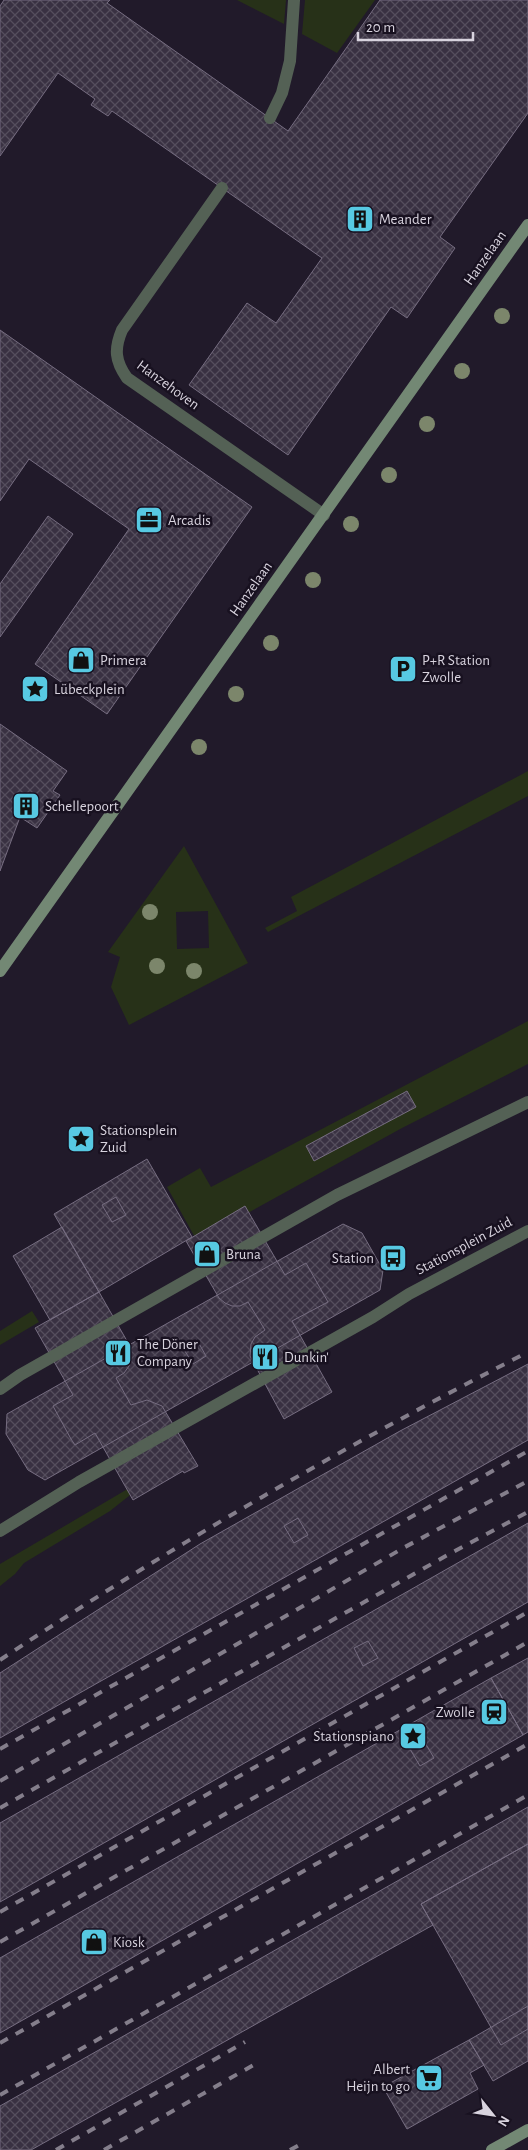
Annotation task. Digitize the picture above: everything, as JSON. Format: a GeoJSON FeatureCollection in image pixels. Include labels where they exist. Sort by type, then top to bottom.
{"type":"FeatureCollection","features":[{"type":"Feature","properties":{"kind":"street","name":"Hanzelaan"},"geometry":{"type":"LineString","coordinates":[[0,971],[528,225]]}},
{"type":"Feature","properties":{"kind":"street"},"geometry":{"type":"LineString","coordinates":[[492,2150],[528,2130]]}},
{"type":"Feature","properties":{"kind":"lane"},"geometry":{"type":"LineString","coordinates":[[270,118],[282,93],[290,61],[294,0]]}},
{"type":"Feature","properties":{"kind":"lane","name":"Hanzehoven"},"geometry":{"type":"LineString","coordinates":[[222,188],[122,330],[117,343],[116,356],[119,368],[127,378],[324,515]]}},
{"type":"Feature","properties":{"kind":"lane"},"geometry":{"type":"LineString","coordinates":[[0,1389],[20,1374],[337,1195],[528,1102]]}},
{"type":"Feature","properties":{"kind":"lane","name":"Stationsplein Zuid"},"geometry":{"type":"LineString","coordinates":[[0,1531],[79,1482],[373,1318],[408,1294],[528,1231]]}},
{"type":"Feature","properties":{"kind":"green space"},"geometry":{"type":"Polygon","coordinates":[[[237,0],[286,0],[284,24],[237,0]]]}},
{"type":"Feature","properties":{"kind":"green space"},"geometry":{"type":"Polygon","coordinates":[[[305,0],[375,0],[337,53],[302,34],[305,0]]]}},
{"type":"Feature","properties":{"kind":"green space"},"geometry":{"type":"Polygon","coordinates":[[[528,771],[528,796],[268,932],[265,928],[297,911],[291,897],[528,771]]]}},
{"type":"Feature","properties":{"kind":"green space"},"geometry":{"type":"Polygon","coordinates":[[[184,846],[248,963],[129,1025],[111,987],[120,957],[108,952],[184,846]],[[208,911],[176,912],[177,949],[209,948],[208,911]]]}},
{"type":"Feature","properties":{"kind":"green space"},"geometry":{"type":"Polygon","coordinates":[[[528,1021],[528,1064],[402,1128],[197,1241],[167,1187],[200,1168],[211,1187],[528,1021]]]}},
{"type":"Feature","properties":{"kind":"green space"},"geometry":{"type":"Polygon","coordinates":[[[32,1311],[39,1322],[0,1345],[0,1331],[32,1311]]]}},
{"type":"Feature","properties":{"kind":"green space"},"geometry":{"type":"Polygon","coordinates":[[[131,1487],[134,1492],[110,1511],[24,1563],[15,1574],[0,1586],[0,1564],[131,1487]]]}},
{"type":"Feature","properties":{"kind":"building","name":"Meander"},"geometry":{"type":"Polygon","coordinates":[[[4,0],[110,0],[107,3],[288,131],[380,0],[528,0],[528,113],[440,237],[455,248],[407,318],[391,307],[288,455],[189,385],[247,303],[276,323],[322,258],[112,111],[108,116],[91,105],[95,99],[58,73],[0,156],[0,6],[4,0]]]}},
{"type":"Feature","properties":{"kind":"building"},"geometry":{"type":"Polygon","coordinates":[[[0,330],[252,507],[107,714],[35,664],[129,529],[29,459],[0,501],[0,330]]]}},
{"type":"Feature","properties":{"kind":"building"},"geometry":{"type":"Polygon","coordinates":[[[48,516],[73,534],[0,637],[0,584],[48,516]]]}},
{"type":"Feature","properties":{"kind":"building","name":"Schellepoort"},"geometry":{"type":"Polygon","coordinates":[[[0,724],[67,771],[53,791],[60,795],[37,828],[20,817],[0,871],[0,724]]]}},
{"type":"Feature","properties":{"kind":"building"},"geometry":{"type":"Polygon","coordinates":[[[407,1091],[416,1107],[314,1161],[306,1146],[407,1091]]]}},
{"type":"Feature","properties":{"kind":"building"},"geometry":{"type":"Polygon","coordinates":[[[147,1159],[192,1237],[99,1292],[54,1214],[147,1159]]]}},
{"type":"Feature","properties":{"kind":"building"},"geometry":{"type":"Polygon","coordinates":[[[116,1197],[126,1215],[112,1222],[102,1205],[116,1197]]]}},
{"type":"Feature","properties":{"kind":"building"},"geometry":{"type":"Polygon","coordinates":[[[245,1206],[285,1275],[306,1263],[328,1302],[292,1321],[332,1392],[284,1419],[250,1356],[251,1344],[255,1337],[265,1330],[248,1302],[240,1306],[232,1306],[219,1298],[186,1241],[245,1206]]]}},
{"type":"Feature","properties":{"kind":"building"},"geometry":{"type":"Polygon","coordinates":[[[343,1224],[362,1233],[383,1270],[380,1290],[45,1480],[28,1470],[6,1434],[7,1414],[343,1224]]]}},
{"type":"Feature","properties":{"kind":"building"},"geometry":{"type":"Polygon","coordinates":[[[62,1227],[99,1292],[50,1320],[13,1256],[62,1227]]]}},
{"type":"Feature","properties":{"kind":"building"},"geometry":{"type":"Polygon","coordinates":[[[99,1292],[131,1348],[129,1366],[124,1373],[116,1378],[131,1405],[147,1400],[162,1406],[198,1466],[184,1473],[183,1471],[133,1500],[95,1433],[75,1445],[71,1439],[53,1406],[73,1395],[35,1328],[99,1292]]]}},
{"type":"Feature","properties":{"kind":"building"},"geometry":{"type":"Polygon","coordinates":[[[197,1340],[206,1356],[193,1364],[183,1348],[197,1340]]]}},
{"type":"Feature","properties":{"kind":"building"},"geometry":{"type":"Polygon","coordinates":[[[528,1364],[528,1440],[0,1738],[0,1673],[200,1544],[400,1431],[528,1364]]]}},
{"type":"Feature","properties":{"kind":"building"},"geometry":{"type":"Polygon","coordinates":[[[298,1518],[308,1535],[294,1543],[284,1526],[298,1518]]]}},
{"type":"Feature","properties":{"kind":"building"},"geometry":{"type":"Polygon","coordinates":[[[528,1523],[528,1602],[0,1902],[0,1823],[528,1523]]]}},
{"type":"Feature","properties":{"kind":"building"},"geometry":{"type":"Polygon","coordinates":[[[368,1641],[378,1658],[363,1666],[354,1648],[368,1641]]]}},
{"type":"Feature","properties":{"kind":"building"},"geometry":{"type":"Polygon","coordinates":[[[528,1658],[528,1732],[523,1735],[491,1678],[528,1658]]]}},
{"type":"Feature","properties":{"kind":"building"},"geometry":{"type":"Polygon","coordinates":[[[491,1678],[523,1735],[0,2033],[0,1958],[491,1678]]]}},
{"type":"Feature","properties":{"kind":"building"},"geometry":{"type":"Polygon","coordinates":[[[424,1741],[434,1758],[420,1766],[410,1749],[424,1741]]]}},
{"type":"Feature","properties":{"kind":"building"},"geometry":{"type":"Polygon","coordinates":[[[528,1807],[528,1844],[421,1904],[433,1925],[31,2150],[0,2150],[0,2106],[528,1807]]]}},
{"type":"Feature","properties":{"kind":"building"},"geometry":{"type":"Polygon","coordinates":[[[528,1844],[528,2029],[501,2045],[421,1904],[528,1844]]]}},
{"type":"Feature","properties":{"kind":"building"},"geometry":{"type":"Polygon","coordinates":[[[528,2006],[528,2061],[493,2081],[469,2040],[528,2006]]]}},
{"type":"Feature","properties":{"kind":"building"},"geometry":{"type":"Polygon","coordinates":[[[469,2040],[484,2065],[470,2073],[478,2089],[407,2129],[383,2087],[469,2040]]]}},
{"type":"Feature","properties":{"kind":"railway"},"geometry":{"type":"LineString","coordinates":[[0,1660],[129,1577],[260,1498],[393,1423],[528,1352]]}},
{"type":"Feature","properties":{"kind":"railway"},"geometry":{"type":"LineString","coordinates":[[0,1749],[528,1451]]}},
{"type":"Feature","properties":{"kind":"railway"},"geometry":{"type":"LineString","coordinates":[[0,1781],[405,1547],[528,1481]]}},
{"type":"Feature","properties":{"kind":"railway"},"geometry":{"type":"LineString","coordinates":[[0,1808],[451,1553],[528,1512]]}},
{"type":"Feature","properties":{"kind":"railway"},"geometry":{"type":"LineString","coordinates":[[0,1912],[528,1612]]}},
{"type":"Feature","properties":{"kind":"railway"},"geometry":{"type":"LineString","coordinates":[[0,1942],[528,1642]]}},
{"type":"Feature","properties":{"kind":"railway"},"geometry":{"type":"LineString","coordinates":[[0,2043],[528,1744]]}},
{"type":"Feature","properties":{"kind":"railway"},"geometry":{"type":"LineString","coordinates":[[0,2095],[528,1795]]}},
{"type":"Feature","properties":{"kind":"railway"},"geometry":{"type":"LineString","coordinates":[[56,2150],[245,2042]]}},
{"type":"Feature","properties":{"kind":"railway"},"geometry":{"type":"LineString","coordinates":[[104,2150],[257,2063]]}},
{"type":"Feature","properties":{"kind":"railway"},"geometry":{"type":"LineString","coordinates":[[290,2150],[301,2144]]}},
{"type":"Feature","properties":{"kind":"place","name":"Meander"},"geometry":{"type":"Point","coordinates":[360,219]}},
{"type":"Feature","properties":{"kind":"place","name":"Arcadis"},"geometry":{"type":"Point","coordinates":[149,520]}},
{"type":"Feature","properties":{"kind":"place","name":"Primera"},"geometry":{"type":"Point","coordinates":[81,660]}},
{"type":"Feature","properties":{"kind":"place","name":"P+R Station Zwolle"},"geometry":{"type":"Point","coordinates":[403,669]}},
{"type":"Feature","properties":{"kind":"place","name":"Lübeckplein"},"geometry":{"type":"Point","coordinates":[35,689]}},
{"type":"Feature","properties":{"kind":"place","name":"Schellepoort"},"geometry":{"type":"Point","coordinates":[26,806]}},
{"type":"Feature","properties":{"kind":"place","name":"Stationsplein Zuid"},"geometry":{"type":"Point","coordinates":[81,1139]}},
{"type":"Feature","properties":{"kind":"place","name":"Bruna"},"geometry":{"type":"Point","coordinates":[207,1254]}},
{"type":"Feature","properties":{"kind":"place","name":"Station"},"geometry":{"type":"Point","coordinates":[393,1258]}},
{"type":"Feature","properties":{"kind":"place","name":"The Döner Company"},"geometry":{"type":"Point","coordinates":[118,1353]}},
{"type":"Feature","properties":{"kind":"place","name":"Dunkin'"},"geometry":{"type":"Point","coordinates":[265,1357]}},
{"type":"Feature","properties":{"kind":"place","name":"Zwolle"},"geometry":{"type":"Point","coordinates":[494,1712]}},
{"type":"Feature","properties":{"kind":"place","name":"Stationspiano"},"geometry":{"type":"Point","coordinates":[413,1736]}},
{"type":"Feature","properties":{"kind":"place","name":"Kiosk"},"geometry":{"type":"Point","coordinates":[94,1942]}},
{"type":"Feature","properties":{"kind":"place","name":"Albert Heijn to go"},"geometry":{"type":"Point","coordinates":[429,2078]}}]}
